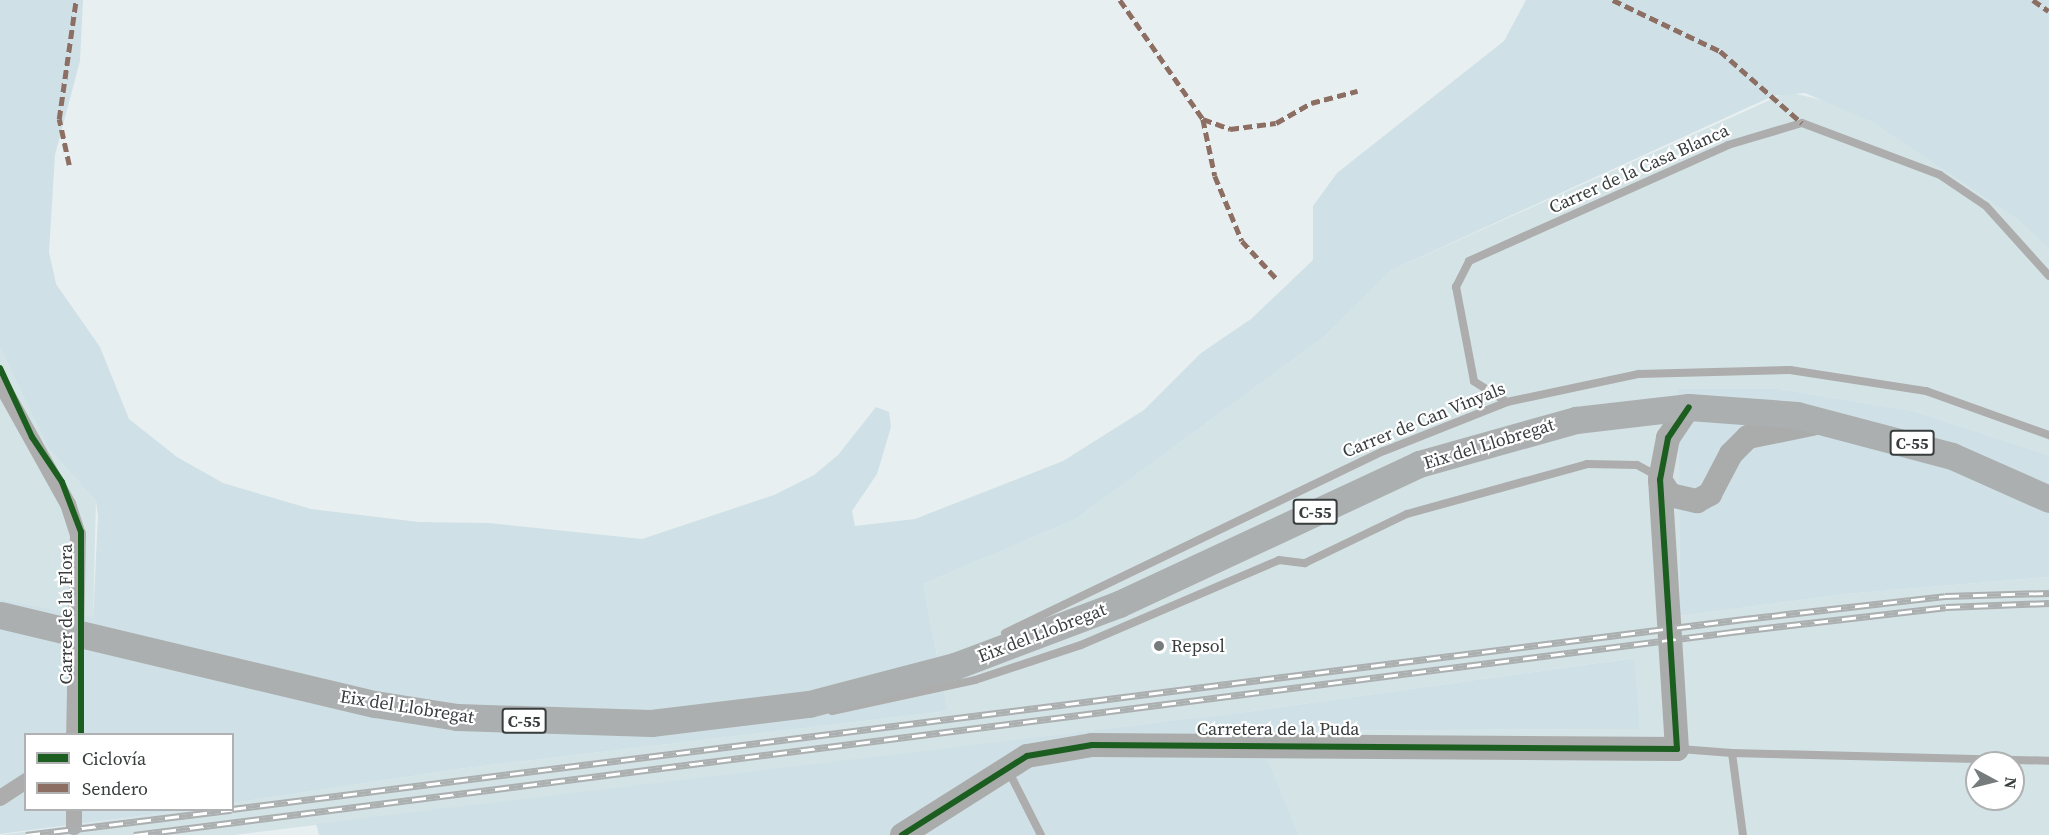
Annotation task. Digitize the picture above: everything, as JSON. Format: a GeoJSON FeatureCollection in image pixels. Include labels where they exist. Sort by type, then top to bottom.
{"type":"FeatureCollection","features":[{"type":"Feature","properties":{"kind":"main road","name":"Eix del Llobregat"},"geometry":{"type":"LineString","coordinates":[[0,615],[63,628],[288,687],[457,717],[609,724],[756,713],[862,693],[955,666],[1119,604],[1419,464],[1526,430],[1689,407],[1829,421],[1953,456],[2049,499]]}},
{"type":"Feature","properties":{"kind":"street","name":"Carrer de la Flora"},"geometry":{"type":"LineString","coordinates":[[0,382],[68,504],[78,534],[73,733]]}},
{"type":"Feature","properties":{"kind":"street"},"geometry":{"type":"LineString","coordinates":[[1677,749],[1660,480],[1668,438],[1689,407]]}},
{"type":"Feature","properties":{"kind":"street"},"geometry":{"type":"LineString","coordinates":[[1665,544],[1671,525],[1697,501],[1710,494],[1731,454],[1748,437],[1829,421]]}},
{"type":"Feature","properties":{"kind":"street"},"geometry":{"type":"LineString","coordinates":[[1660,480],[1670,495],[1697,501]]}},
{"type":"Feature","properties":{"kind":"street","name":"Carretera de la Puda"},"geometry":{"type":"LineString","coordinates":[[903,835],[1027,756],[1092,745],[1677,749]]}},
{"type":"Feature","properties":{"kind":"street"},"geometry":{"type":"LineString","coordinates":[[0,798],[24,782]]}},
{"type":"Feature","properties":{"kind":"street"},"geometry":{"type":"LineString","coordinates":[[74,811],[74,827]]}},
{"type":"Feature","properties":{"kind":"lane","name":"Carrer de la Casa Blanca"},"geometry":{"type":"LineString","coordinates":[[1507,402],[1473,381],[1456,287],[1469,261],[1728,145],[1802,123],[1941,175],[1986,206],[2049,276]]}},
{"type":"Feature","properties":{"kind":"lane","name":"Carrer de Can Vinyals"},"geometry":{"type":"LineString","coordinates":[[955,666],[989,640],[1124,573],[1384,451],[1507,402],[1639,375],[1790,370],[1926,391],[2049,435]]}},
{"type":"Feature","properties":{"kind":"lane"},"geometry":{"type":"LineString","coordinates":[[756,713],[843,710],[975,680],[1121,630],[1279,560],[1305,563],[1407,514],[1587,464],[1650,469],[1660,480]]}},
{"type":"Feature","properties":{"kind":"lane"},"geometry":{"type":"LineString","coordinates":[[1677,749],[1732,753],[2049,761]]}},
{"type":"Feature","properties":{"kind":"lane"},"geometry":{"type":"LineString","coordinates":[[1732,753],[1743,835]]}},
{"type":"Feature","properties":{"kind":"lane"},"geometry":{"type":"LineString","coordinates":[[1007,769],[1041,835]]}},
{"type":"Feature","properties":{"kind":"shaded area"},"geometry":{"type":"Polygon","coordinates":[[[0,0],[83,0],[80,61],[55,155],[49,252],[56,284],[100,347],[129,419],[177,457],[223,483],[311,509],[419,522],[489,523],[642,539],[774,495],[814,475],[838,455],[876,407],[889,412],[891,427],[877,474],[852,511],[855,526],[915,519],[1063,461],[1144,410],[1201,353],[1251,319],[1313,260],[1313,206],[1337,173],[1504,41],[1526,0],[2049,0],[2049,249],[2018,220],[1870,121],[1805,93],[1773,96],[1392,270],[1325,336],[1076,519],[923,584],[948,711],[466,768],[234,803],[234,733],[24,733],[24,811],[178,811],[0,834],[0,599],[93,618],[98,516],[96,501],[48,448],[0,348],[0,0]]]}},
{"type":"Feature","properties":{"kind":"shaded area"},"geometry":{"type":"Polygon","coordinates":[[[1788,92],[1838,104],[1870,121],[2018,220],[2049,249],[2049,455],[1913,411],[1779,389],[1678,389],[1680,616],[1846,594],[2049,577],[2049,835],[1299,835],[1254,731],[1640,729],[1633,658],[1245,712],[233,835],[0,835],[179,811],[234,811],[234,803],[466,768],[948,711],[923,584],[1076,519],[1325,336],[1392,270],[1788,92]]]}},
{"type":"Feature","properties":{"kind":"shaded area"},"geometry":{"type":"Polygon","coordinates":[[[0,348],[48,448],[96,501],[93,619],[0,599],[0,348]]]}},
{"type":"Feature","properties":{"kind":"shaded area"},"geometry":{"type":"Polygon","coordinates":[[[1678,389],[1779,389],[1913,411],[2049,455],[2049,577],[1846,594],[1680,616],[1678,389]]]}},
{"type":"Feature","properties":{"kind":"shaded area"},"geometry":{"type":"Polygon","coordinates":[[[1634,658],[1640,729],[1255,731],[1299,835],[319,835],[316,824],[1245,712],[1634,658]]]}},
{"type":"Feature","properties":{"kind":"railway"},"geometry":{"type":"LineString","coordinates":[[234,809],[1744,619],[1945,596],[2049,593]]}},
{"type":"Feature","properties":{"kind":"railway"},"geometry":{"type":"LineString","coordinates":[[134,835],[1731,632],[1946,607],[2049,603]]}},
{"type":"Feature","properties":{"kind":"railway"},"geometry":{"type":"LineString","coordinates":[[26,835],[223,811]]}},
{"type":"Feature","properties":{"kind":"marked path"},"geometry":{"type":"LineString","coordinates":[[69,165],[59,119],[76,0]]}},
{"type":"Feature","properties":{"kind":"marked path"},"geometry":{"type":"LineString","coordinates":[[1120,0],[1203,119],[1230,129],[1276,123],[1311,103],[1357,91]]}},
{"type":"Feature","properties":{"kind":"marked path"},"geometry":{"type":"LineString","coordinates":[[1613,0],[1720,51],[1802,123]]}},
{"type":"Feature","properties":{"kind":"marked path"},"geometry":{"type":"LineString","coordinates":[[2033,0],[2049,11]]}},
{"type":"Feature","properties":{"kind":"marked path"},"geometry":{"type":"LineString","coordinates":[[1203,119],[1215,176],[1242,241],[1277,279]]}},
{"type":"Feature","properties":{"kind":"cycle path"},"geometry":{"type":"LineString","coordinates":[[0,368],[32,437],[62,482],[81,532],[81,733]]}},
{"type":"Feature","properties":{"kind":"cycle path"},"geometry":{"type":"LineString","coordinates":[[902,835],[1027,756],[1092,745],[1677,749],[1660,480],[1668,438],[1689,407]]}},
{"type":"Feature","properties":{"kind":"place","name":"Repsol"},"geometry":{"type":"Point","coordinates":[1159,646]}}]}
